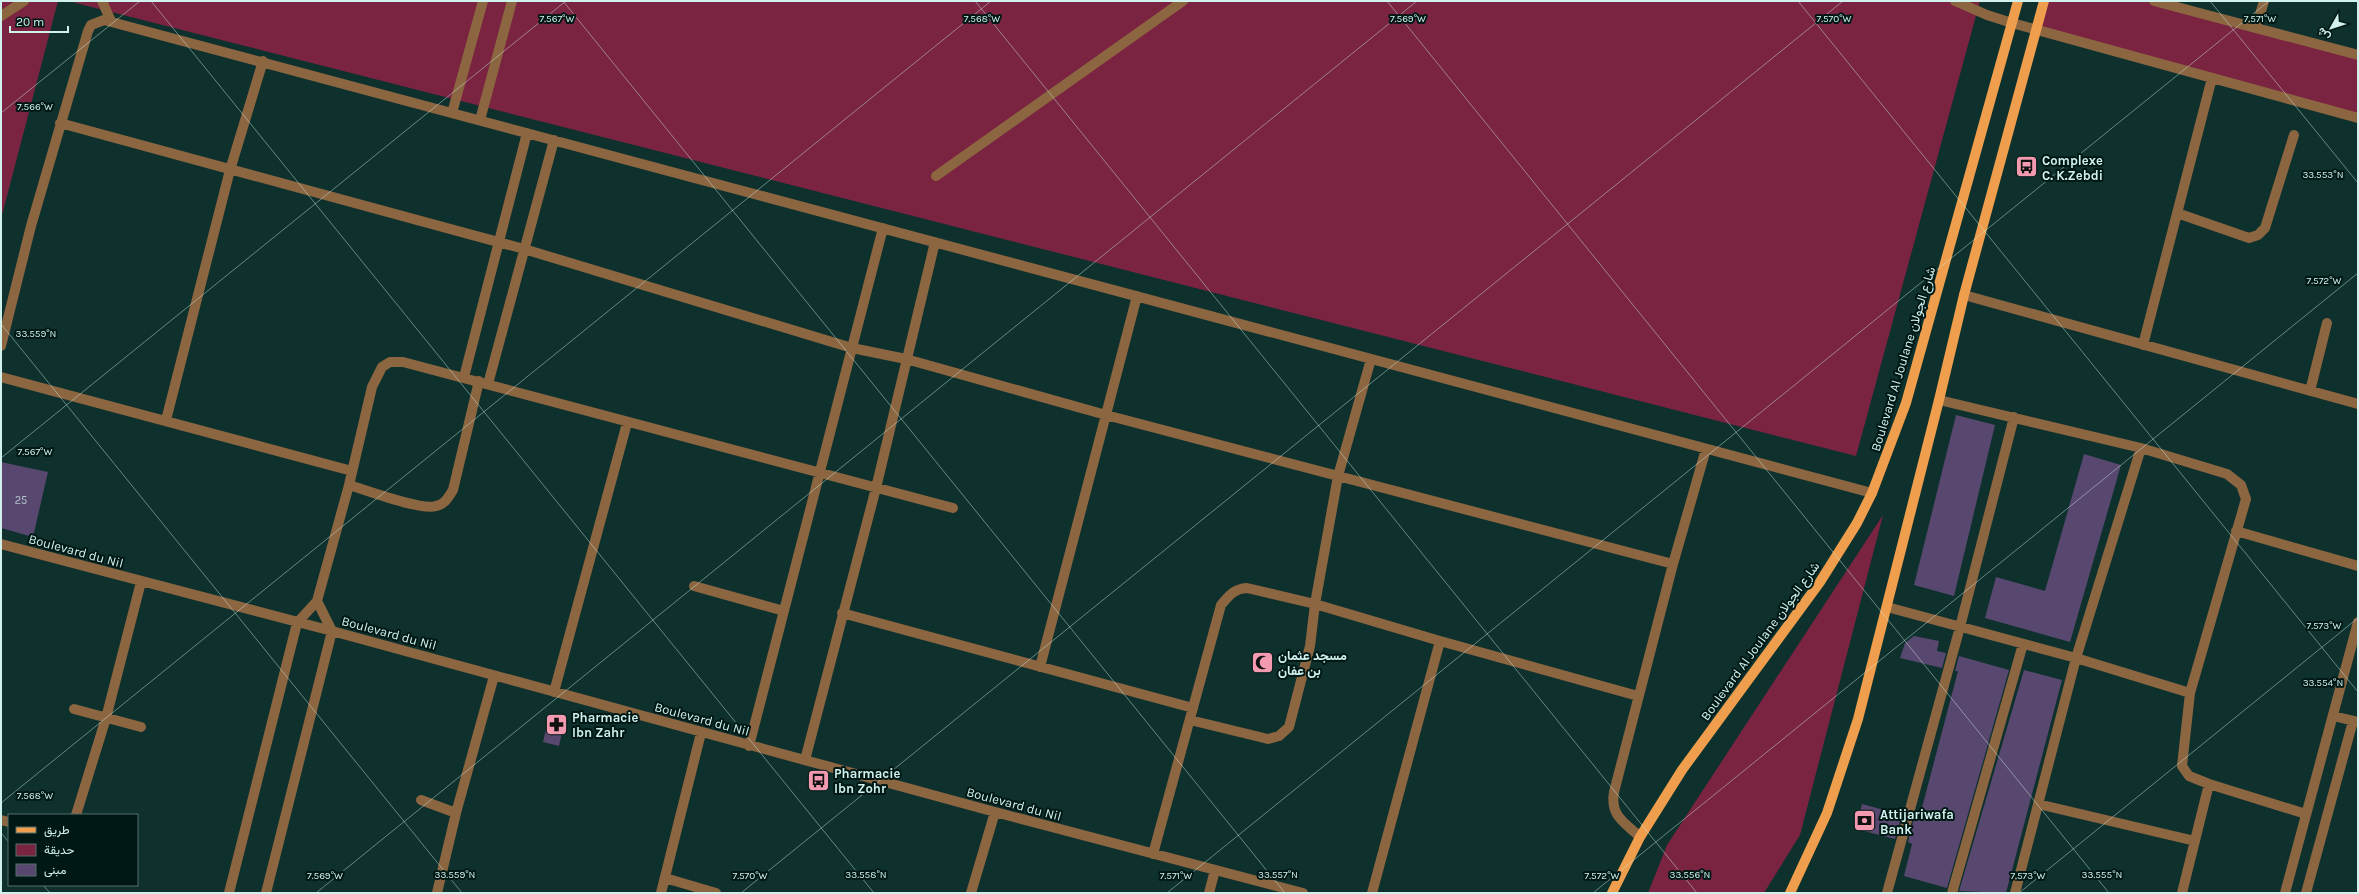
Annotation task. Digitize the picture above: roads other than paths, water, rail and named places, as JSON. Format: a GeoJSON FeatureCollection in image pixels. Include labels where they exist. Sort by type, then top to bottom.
{"type":"FeatureCollection","features":[{"type":"Feature","properties":{"kind":"main road","name":"Boulevard Al Joulane شارع الجولان"},"geometry":{"type":"LineString","coordinates":[[1612,893],[1640,837],[1682,770],[1820,582],[1857,523],[1872,493],[1906,403],[2018,1]]}},
{"type":"Feature","properties":{"kind":"main road"},"geometry":{"type":"LineString","coordinates":[[1790,893],[1825,819],[1840,779],[1858,719],[1939,400],[1964,295],[2044,1]]}},
{"type":"Feature","properties":{"kind":"street"},"geometry":{"type":"LineString","coordinates":[[1,16],[24,1]]}},
{"type":"Feature","properties":{"kind":"street"},"geometry":{"type":"LineString","coordinates":[[102,1],[111,21]]}},
{"type":"Feature","properties":{"kind":"street"},"geometry":{"type":"LineString","coordinates":[[452,113],[483,1]]}},
{"type":"Feature","properties":{"kind":"street"},"geometry":{"type":"LineString","coordinates":[[480,120],[512,1]]}},
{"type":"Feature","properties":{"kind":"street"},"geometry":{"type":"LineString","coordinates":[[936,176],[1183,1]]}},
{"type":"Feature","properties":{"kind":"street"},"geometry":{"type":"LineString","coordinates":[[1955,1],[1987,15],[2012,23],[2358,118]]}},
{"type":"Feature","properties":{"kind":"street"},"geometry":{"type":"LineString","coordinates":[[2154,1],[2358,55]]}},
{"type":"Feature","properties":{"kind":"street"},"geometry":{"type":"LineString","coordinates":[[2256,28],[2264,1]]}},
{"type":"Feature","properties":{"kind":"street"},"geometry":{"type":"LineString","coordinates":[[1,346],[31,226],[88,31],[98,21],[111,21],[1872,493]]}},
{"type":"Feature","properties":{"kind":"street"},"geometry":{"type":"LineString","coordinates":[[166,420],[230,170],[263,61]]}},
{"type":"Feature","properties":{"kind":"street"},"geometry":{"type":"LineString","coordinates":[[2143,345],[2212,78]]}},
{"type":"Feature","properties":{"kind":"street"},"geometry":{"type":"LineString","coordinates":[[60,123],[500,242],[852,348],[906,359],[1106,415],[1674,564]]}},
{"type":"Feature","properties":{"kind":"street"},"geometry":{"type":"LineString","coordinates":[[464,377],[500,242],[527,132]]}},
{"type":"Feature","properties":{"kind":"street"},"geometry":{"type":"LineString","coordinates":[[2177,213],[2249,238],[2258,235],[2265,228],[2294,135]]}},
{"type":"Feature","properties":{"kind":"street"},"geometry":{"type":"LineString","coordinates":[[349,485],[419,506],[435,507],[446,502],[453,490],[524,249],[554,140]]}},
{"type":"Feature","properties":{"kind":"street"},"geometry":{"type":"LineString","coordinates":[[749,746],[883,228]]}},
{"type":"Feature","properties":{"kind":"street"},"geometry":{"type":"LineString","coordinates":[[804,760],[876,488],[935,242]]}},
{"type":"Feature","properties":{"kind":"street"},"geometry":{"type":"LineString","coordinates":[[1964,295],[2358,404]]}},
{"type":"Feature","properties":{"kind":"street"},"geometry":{"type":"LineString","coordinates":[[1040,667],[1136,296]]}},
{"type":"Feature","properties":{"kind":"street"},"geometry":{"type":"LineString","coordinates":[[2310,391],[2327,324]]}},
{"type":"Feature","properties":{"kind":"street"},"geometry":{"type":"LineString","coordinates":[[1190,720],[1268,739],[1279,736],[1289,727],[1310,646],[1315,604],[1338,476],[1371,359]]}},
{"type":"Feature","properties":{"kind":"street"},"geometry":{"type":"LineString","coordinates":[[229,893],[297,623],[317,602],[349,485],[372,387],[382,367],[390,362],[403,362],[464,377],[627,423],[953,508]]}},
{"type":"Feature","properties":{"kind":"street"},"geometry":{"type":"LineString","coordinates":[[1,377],[352,471]]}},
{"type":"Feature","properties":{"kind":"street"},"geometry":{"type":"LineString","coordinates":[[1939,400],[2141,448],[2227,474],[2241,485],[2246,499],[2190,693],[2182,766],[2189,776],[2209,784],[2306,814]]}},
{"type":"Feature","properties":{"kind":"street"},"geometry":{"type":"LineString","coordinates":[[1887,893],[1960,627],[2014,417]]}},
{"type":"Feature","properties":{"kind":"street"},"geometry":{"type":"LineString","coordinates":[[554,692],[627,423]]}},
{"type":"Feature","properties":{"kind":"street"},"geometry":{"type":"LineString","coordinates":[[1640,837],[1617,816],[1612,804],[1638,696],[1706,448]]}},
{"type":"Feature","properties":{"kind":"street"},"geometry":{"type":"LineString","coordinates":[[2015,893],[2076,658],[2141,448]]}},
{"type":"Feature","properties":{"kind":"street"},"geometry":{"type":"LineString","coordinates":[[2236,531],[2358,566]]}},
{"type":"Feature","properties":{"kind":"street","name":"Boulevard du Nil"},"geometry":{"type":"LineString","coordinates":[[1,544],[332,631],[749,746],[1303,893]]}},
{"type":"Feature","properties":{"kind":"street"},"geometry":{"type":"LineString","coordinates":[[76,814],[106,718],[141,582]]}},
{"type":"Feature","properties":{"kind":"street"},"geometry":{"type":"LineString","coordinates":[[694,586],[784,611]]}},
{"type":"Feature","properties":{"kind":"street"},"geometry":{"type":"LineString","coordinates":[[1153,854],[1221,605],[1231,593],[1247,588],[1315,604],[1440,641],[1638,696]]}},
{"type":"Feature","properties":{"kind":"street"},"geometry":{"type":"LineString","coordinates":[[266,893],[332,631],[317,602]]}},
{"type":"Feature","properties":{"kind":"street"},"geometry":{"type":"LineString","coordinates":[[1887,607],[2076,658],[2190,693]]}},
{"type":"Feature","properties":{"kind":"street"},"geometry":{"type":"LineString","coordinates":[[842,613],[1193,708]]}},
{"type":"Feature","properties":{"kind":"street"},"geometry":{"type":"LineString","coordinates":[[2285,893],[2358,622]]}},
{"type":"Feature","properties":{"kind":"street"},"geometry":{"type":"LineString","coordinates":[[1372,893],[1440,641]]}},
{"type":"Feature","properties":{"kind":"street"},"geometry":{"type":"LineString","coordinates":[[1952,893],[2023,644]]}},
{"type":"Feature","properties":{"kind":"street"},"geometry":{"type":"LineString","coordinates":[[437,893],[456,812],[494,676]]}},
{"type":"Feature","properties":{"kind":"street"},"geometry":{"type":"LineString","coordinates":[[74,709],[141,727]]}},
{"type":"Feature","properties":{"kind":"street"},"geometry":{"type":"LineString","coordinates":[[2306,893],[2356,722],[2333,716]]}},
{"type":"Feature","properties":{"kind":"street"},"geometry":{"type":"LineString","coordinates":[[661,893],[702,733]]}},
{"type":"Feature","properties":{"kind":"street"},"geometry":{"type":"LineString","coordinates":[[2182,893],[2209,784]]}},
{"type":"Feature","properties":{"kind":"street"},"geometry":{"type":"LineString","coordinates":[[420,800],[456,812]]}},
{"type":"Feature","properties":{"kind":"street"},"geometry":{"type":"LineString","coordinates":[[2038,804],[2195,841]]}},
{"type":"Feature","properties":{"kind":"street"},"geometry":{"type":"LineString","coordinates":[[971,893],[995,812]]}},
{"type":"Feature","properties":{"kind":"street"},"geometry":{"type":"LineString","coordinates":[[1209,893],[1215,870]]}},
{"type":"Feature","properties":{"kind":"street"},"geometry":{"type":"LineString","coordinates":[[664,878],[716,893]]}},
{"type":"Feature","properties":{"kind":"place","name":"Complexe C. K.Zebdi"},"geometry":{"type":"Point","coordinates":[2026,167]}},
{"type":"Feature","properties":{"kind":"place","name":"مسجد عثمان بن عفان"},"geometry":{"type":"Point","coordinates":[1263,662]}},
{"type":"Feature","properties":{"kind":"place","name":"Pharmacie Ibn Zahr"},"geometry":{"type":"Point","coordinates":[556,724]}},
{"type":"Feature","properties":{"kind":"place","name":"Pharmacie Ibn Zohr"},"geometry":{"type":"Point","coordinates":[819,780]}},
{"type":"Feature","properties":{"kind":"place","name":"Attijariwafa Bank"},"geometry":{"type":"Point","coordinates":[1865,821]}}]}
